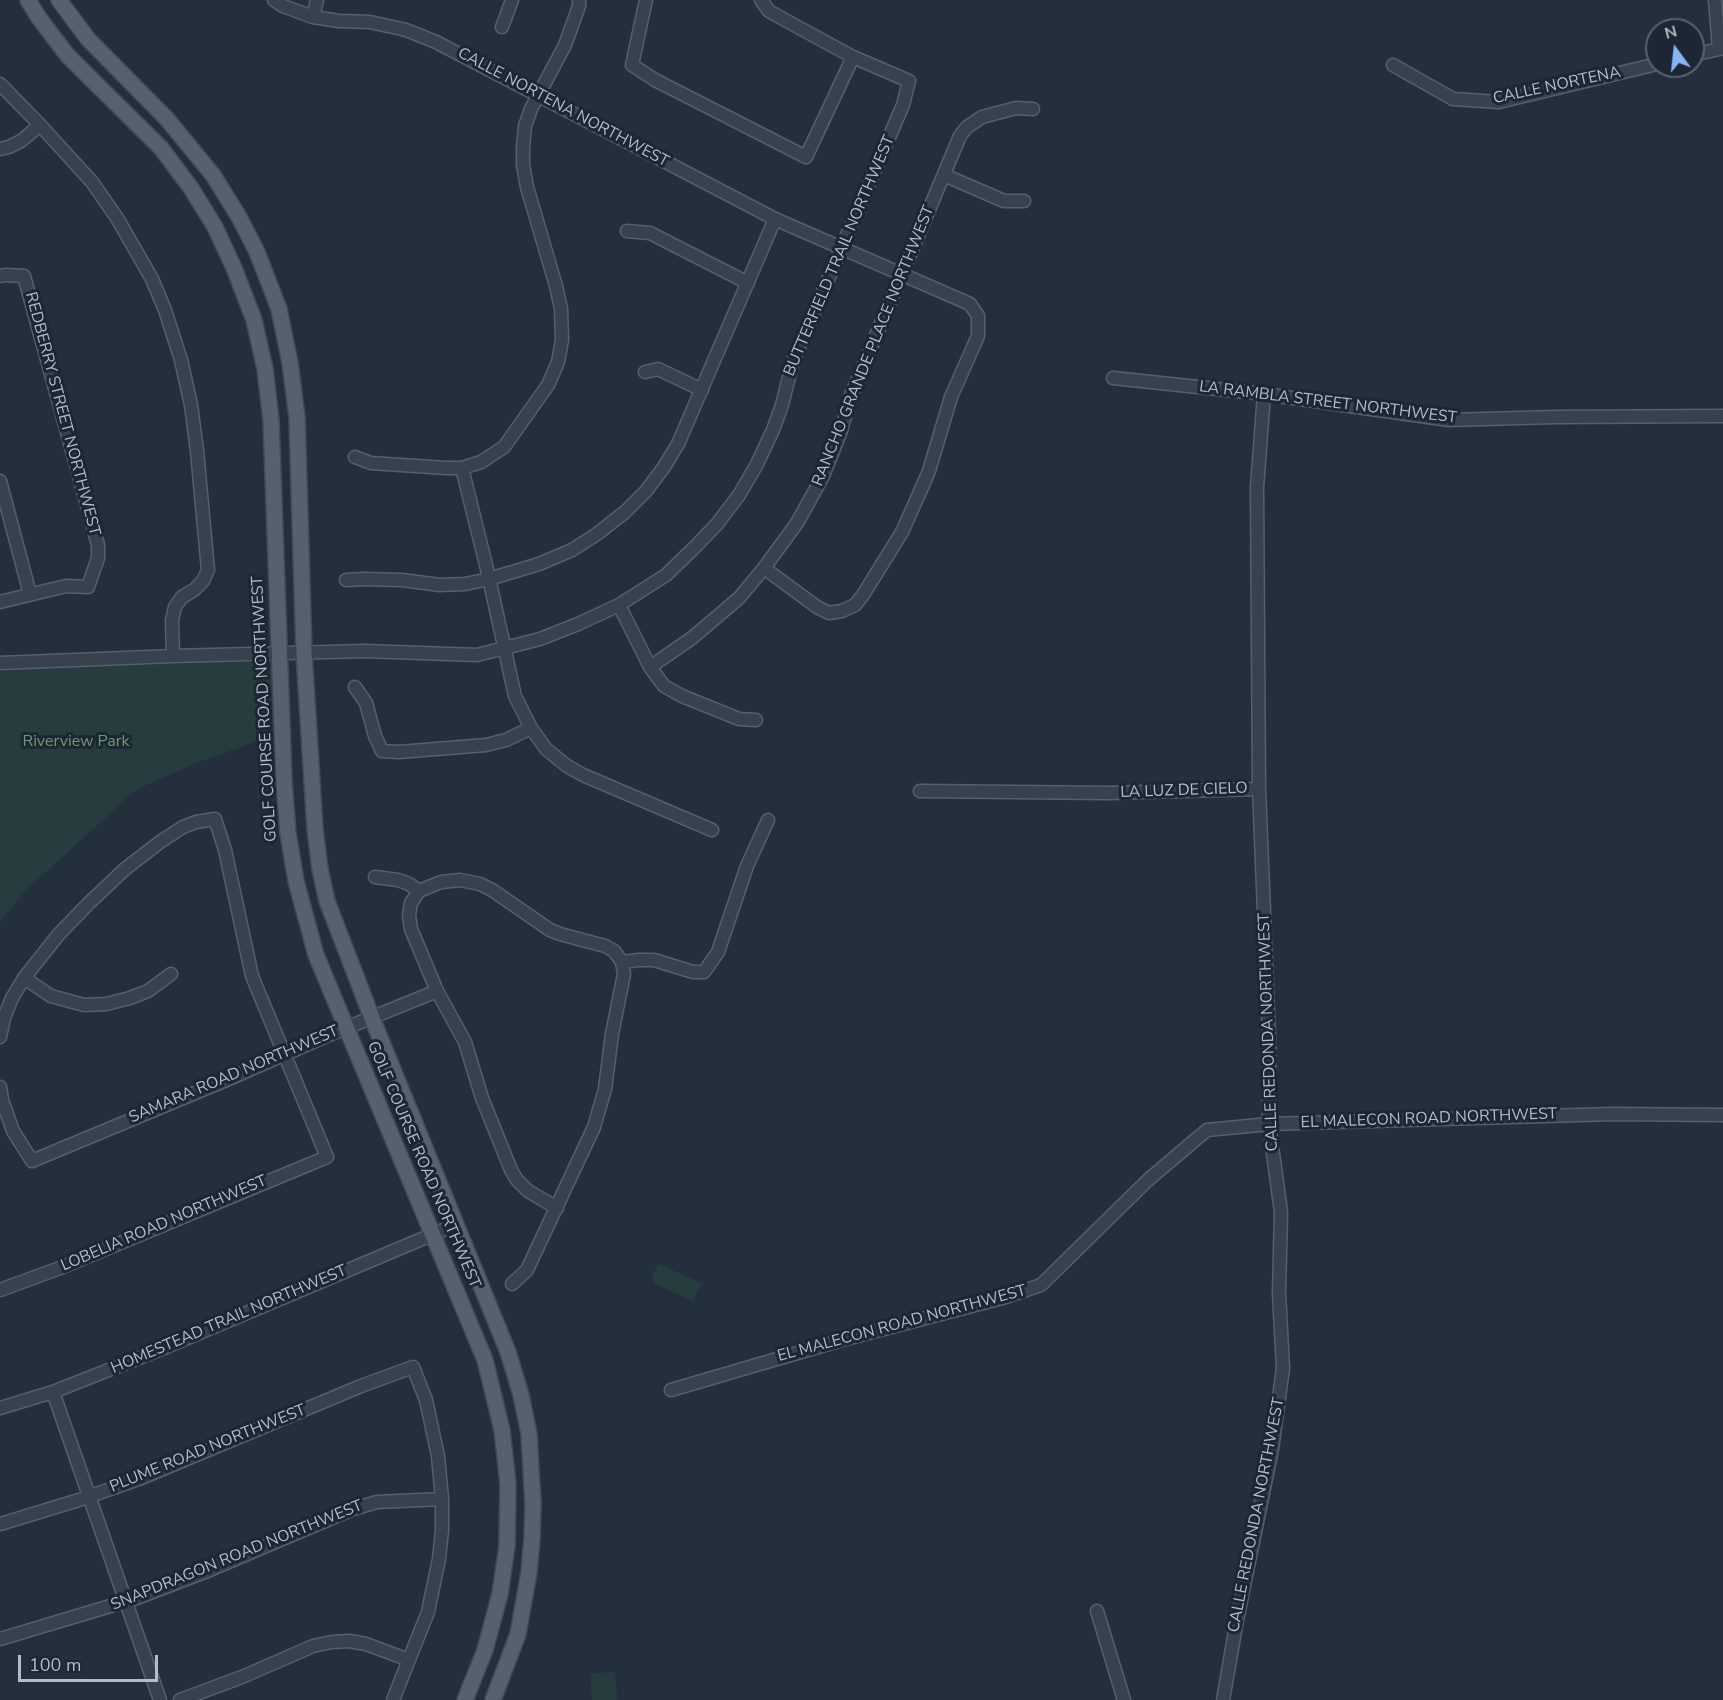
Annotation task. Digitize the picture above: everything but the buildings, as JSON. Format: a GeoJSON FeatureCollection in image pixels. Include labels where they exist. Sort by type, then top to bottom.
{"type":"FeatureCollection","features":[{"type":"Feature","properties":{"kind":"main road","name":"GOLF COURSE ROAD NORTHWEST"},"geometry":{"type":"LineString","coordinates":[[27,0],[68,56],[161,148],[191,188],[215,227],[254,320],[265,369],[271,420],[284,781],[294,872],[316,954],[484,1360],[502,1430],[508,1484],[507,1546],[500,1594],[485,1650],[465,1700]]}},
{"type":"Feature","properties":{"kind":"main road","name":"GOLF COURSE ROAD NORTHWEST"},"geometry":{"type":"LineString","coordinates":[[59,0],[88,39],[166,119],[213,174],[239,216],[257,252],[279,309],[290,363],[297,417],[304,653],[315,829],[327,901],[372,1018],[508,1352],[521,1395],[528,1434],[533,1504],[529,1572],[518,1634],[493,1700]]}},
{"type":"Feature","properties":{"kind":"street","name":"CALLE NORTENA NORTHWEST"},"geometry":{"type":"LineString","coordinates":[[274,0],[283,6],[313,17],[370,22],[405,30],[436,42],[775,219],[969,304],[978,316],[978,336],[951,397],[929,471],[902,532],[863,595],[855,605],[842,611],[829,612],[818,607],[764,568]]}},
{"type":"Feature","properties":{"kind":"street"},"geometry":{"type":"LineString","coordinates":[[313,17],[317,0]]}},
{"type":"Feature","properties":{"kind":"street"},"geometry":{"type":"LineString","coordinates":[[502,27],[512,0]]}},
{"type":"Feature","properties":{"kind":"street"},"geometry":{"type":"LineString","coordinates":[[355,457],[371,463],[462,468],[482,462],[504,447],[548,385],[558,362],[562,340],[561,309],[527,187],[523,165],[525,126],[537,96],[565,45],[579,0]]}},
{"type":"Feature","properties":{"kind":"street"},"geometry":{"type":"LineString","coordinates":[[646,0],[644,20],[632,65],[655,80],[806,158],[853,57],[769,11],[761,0]]}},
{"type":"Feature","properties":{"kind":"street"},"geometry":{"type":"LineString","coordinates":[[1705,52],[1721,48],[1715,0]]}},
{"type":"Feature","properties":{"kind":"street","name":"BUTTERFIELD TRAIL NORTHWEST"},"geometry":{"type":"LineString","coordinates":[[0,663],[365,651],[477,655],[540,639],[578,624],[619,605],[666,575],[701,541],[739,495],[756,466],[782,405],[793,361],[903,105],[909,81],[853,57]]}},
{"type":"Feature","properties":{"kind":"street","name":"CALLE NORTENA"},"geometry":{"type":"LineString","coordinates":[[1393,65],[1453,99],[1499,102],[1645,67]]}},
{"type":"Feature","properties":{"kind":"street"},"geometry":{"type":"LineString","coordinates":[[0,84],[92,182],[132,242],[152,279],[165,310],[181,360],[191,405],[197,451],[208,570],[203,581],[182,597],[175,607],[172,620],[173,656]]}},
{"type":"Feature","properties":{"kind":"street","name":"RANCHO GRANDE PLACE NORTHWEST"},"geometry":{"type":"LineString","coordinates":[[651,667],[692,638],[739,598],[797,524],[823,476],[841,431],[851,395],[960,136],[967,127],[982,117],[1016,108],[1033,109]]}},
{"type":"Feature","properties":{"kind":"street"},"geometry":{"type":"LineString","coordinates":[[0,149],[21,141],[40,125]]}},
{"type":"Feature","properties":{"kind":"street"},"geometry":{"type":"LineString","coordinates":[[944,175],[1004,201],[1024,201]]}},
{"type":"Feature","properties":{"kind":"street"},"geometry":{"type":"LineString","coordinates":[[346,580],[402,580],[440,585],[465,584],[489,579],[539,564],[572,550],[625,512],[664,467],[678,444],[775,219]]}},
{"type":"Feature","properties":{"kind":"street"},"geometry":{"type":"LineString","coordinates":[[627,231],[650,233],[748,283]]}},
{"type":"Feature","properties":{"kind":"street","name":"REDBERRY STREET NORTHWEST"},"geometry":{"type":"LineString","coordinates":[[0,276],[24,276],[98,545],[98,558],[88,587],[66,586],[30,594]]}},
{"type":"Feature","properties":{"kind":"street"},"geometry":{"type":"LineString","coordinates":[[645,372],[658,369],[702,390]]}},
{"type":"Feature","properties":{"kind":"street","name":"LA RAMBLA STREET NORTHWEST"},"geometry":{"type":"LineString","coordinates":[[1113,378],[1264,394],[1449,420],[1723,416]]}},
{"type":"Feature","properties":{"kind":"street","name":"CALLE REDONDA NORTHWEST"},"geometry":{"type":"LineString","coordinates":[[1223,1700],[1272,1449],[1283,1368],[1279,1293],[1281,1212],[1269,1124],[1269,1037],[1259,789],[1257,487],[1264,394]]}},
{"type":"Feature","properties":{"kind":"street"},"geometry":{"type":"LineString","coordinates":[[462,468],[515,696],[531,728],[546,748],[567,766],[712,830]]}},
{"type":"Feature","properties":{"kind":"street"},"geometry":{"type":"LineString","coordinates":[[0,481],[30,594],[0,602]]}},
{"type":"Feature","properties":{"kind":"street"},"geometry":{"type":"LineString","coordinates":[[619,605],[651,667],[664,686],[681,696],[739,719],[756,720]]}},
{"type":"Feature","properties":{"kind":"street"},"geometry":{"type":"LineString","coordinates":[[355,687],[366,703],[375,736],[382,751],[399,752],[486,745],[506,740],[531,728]]}},
{"type":"Feature","properties":{"kind":"street","name":"LA LUZ DE CIELO"},"geometry":{"type":"LineString","coordinates":[[920,791],[1108,793],[1259,789]]}},
{"type":"Feature","properties":{"kind":"street"},"geometry":{"type":"LineString","coordinates":[[0,1037],[12,998],[24,978],[59,934],[125,869],[160,842],[183,827],[215,819],[225,850],[252,976],[285,1054]]}},
{"type":"Feature","properties":{"kind":"street"},"geometry":{"type":"LineString","coordinates":[[622,962],[654,960],[693,972],[704,972],[718,952],[747,866],[768,820]]}},
{"type":"Feature","properties":{"kind":"street"},"geometry":{"type":"LineString","coordinates":[[375,877],[398,880],[419,891]]}},
{"type":"Feature","properties":{"kind":"street"},"geometry":{"type":"LineString","coordinates":[[512,1284],[527,1270],[557,1208],[594,1127],[605,1089],[613,1026],[624,974],[622,962],[614,951],[605,946],[550,930],[480,884],[460,880],[441,882],[419,891],[411,903],[409,915],[411,929],[437,991],[465,1042],[482,1098],[511,1170],[528,1191],[557,1208]]}},
{"type":"Feature","properties":{"kind":"street"},"geometry":{"type":"LineString","coordinates":[[24,978],[51,996],[84,1005],[106,1004],[130,998],[148,991],[171,974]]}},
{"type":"Feature","properties":{"kind":"street","name":"SAMARA ROAD NORTHWEST"},"geometry":{"type":"LineString","coordinates":[[0,1087],[13,1131],[32,1161],[346,1027],[437,991]]}},
{"type":"Feature","properties":{"kind":"street","name":"LOBELIA ROAD NORTHWEST"},"geometry":{"type":"LineString","coordinates":[[0,1290],[60,1268],[327,1157],[285,1054]]}},
{"type":"Feature","properties":{"kind":"street","name":"EL MALECON ROAD NORTHWEST"},"geometry":{"type":"LineString","coordinates":[[671,1390],[842,1340],[1006,1297],[1041,1285],[1148,1180],[1207,1130],[1269,1124],[1613,1113],[1723,1115]]}},
{"type":"Feature","properties":{"kind":"street","name":"HOMESTEAD TRAIL NORTHWEST"},"geometry":{"type":"LineString","coordinates":[[0,1408],[53,1392],[159,1350],[455,1224]]}},
{"type":"Feature","properties":{"kind":"street","name":"PLUME ROAD NORTHWEST"},"geometry":{"type":"LineString","coordinates":[[0,1524],[139,1479],[361,1386],[413,1367],[426,1400],[438,1456],[441,1499]]}},
{"type":"Feature","properties":{"kind":"street"},"geometry":{"type":"LineString","coordinates":[[53,1392],[160,1700]]}},
{"type":"Feature","properties":{"kind":"street"},"geometry":{"type":"LineString","coordinates":[[393,1700],[428,1612],[440,1559],[441,1499]]}},
{"type":"Feature","properties":{"kind":"street","name":"SNAPDRAGON ROAD NORTHWEST"},"geometry":{"type":"LineString","coordinates":[[0,1639],[126,1602],[205,1572],[353,1509],[377,1502],[441,1499]]}},
{"type":"Feature","properties":{"kind":"street"},"geometry":{"type":"LineString","coordinates":[[1097,1611],[1124,1700]]}},
{"type":"Feature","properties":{"kind":"street"},"geometry":{"type":"LineString","coordinates":[[180,1700],[242,1677],[313,1646],[332,1642],[349,1641],[366,1644],[409,1660]]}},
{"type":"Feature","properties":{"kind":"green space","name":"Riverview Park"},"geometry":{"type":"Polygon","coordinates":[[[264,661],[269,664],[275,674],[276,735],[196,763],[137,789],[26,890],[0,922],[0,671],[264,661]]]}},
{"type":"Feature","properties":{"kind":"green space"},"geometry":{"type":"Polygon","coordinates":[[[658,1264],[702,1283],[693,1301],[655,1284],[652,1277],[658,1264]]]}},
{"type":"Feature","properties":{"kind":"green space"},"geometry":{"type":"Polygon","coordinates":[[[615,1672],[617,1700],[592,1700],[590,1673],[615,1672]]]}}]}
